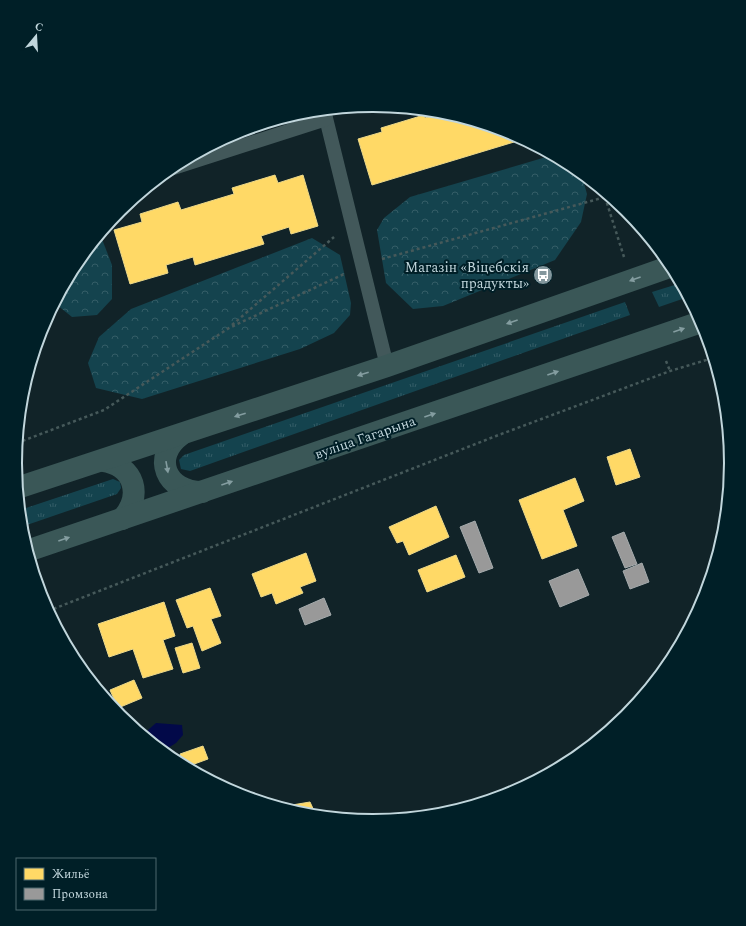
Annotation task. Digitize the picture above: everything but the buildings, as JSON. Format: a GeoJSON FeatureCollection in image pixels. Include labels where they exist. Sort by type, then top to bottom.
{"type":"FeatureCollection","features":[{"type":"Feature","properties":{"kind":"main road"},"geometry":{"type":"LineString","coordinates":[[23,486],[387,366],[665,268]]}},
{"type":"Feature","properties":{"kind":"main road","name":"вуліца Гагарына"},"geometry":{"type":"LineString","coordinates":[[33,549],[695,324]]}},
{"type":"Feature","properties":{"kind":"main road"},"geometry":{"type":"LineString","coordinates":[[181,434],[168,447],[166,456],[168,475],[174,483],[182,489],[202,492]]}},
{"type":"Feature","properties":{"kind":"main road"},"geometry":{"type":"LineString","coordinates":[[103,461],[112,462],[120,467],[127,473],[132,482],[134,492],[133,502],[129,512],[122,519]]}},
{"type":"Feature","properties":{"kind":"lane"},"geometry":{"type":"LineString","coordinates":[[325,115],[387,366]]}},
{"type":"Feature","properties":{"kind":"lane"},"geometry":{"type":"LineString","coordinates":[[198,159],[317,117]]}},
{"type":"Feature","properties":{"kind":"path"},"geometry":{"type":"LineString","coordinates":[[229,328],[362,265],[602,197]]}},
{"type":"Feature","properties":{"kind":"path"},"geometry":{"type":"LineString","coordinates":[[609,204],[625,257]]}},
{"type":"Feature","properties":{"kind":"path"},"geometry":{"type":"LineString","coordinates":[[23,441],[104,410],[229,328],[351,223]]}},
{"type":"Feature","properties":{"kind":"path"},"geometry":{"type":"LineString","coordinates":[[665,358],[670,371]]}},
{"type":"Feature","properties":{"kind":"path"},"geometry":{"type":"LineString","coordinates":[[54,609],[489,439],[670,371],[708,360]]}},
{"type":"Feature","properties":{"kind":"green space"},"geometry":{"type":"Polygon","coordinates":[[[545,157],[584,183],[587,194],[581,222],[555,260],[443,306],[413,309],[386,283],[377,230],[384,218],[410,197],[545,157]]]}},
{"type":"Feature","properties":{"kind":"green space"},"geometry":{"type":"Polygon","coordinates":[[[312,238],[340,255],[351,303],[350,315],[334,333],[300,349],[142,399],[96,388],[88,363],[99,337],[131,309],[312,238]]]}},
{"type":"Feature","properties":{"kind":"green space"},"geometry":{"type":"Polygon","coordinates":[[[102,240],[112,265],[112,299],[97,315],[72,317],[59,306],[81,268],[102,240]]]}},
{"type":"Feature","properties":{"kind":"green space"},"geometry":{"type":"Polygon","coordinates":[[[675,285],[683,299],[659,307],[652,292],[675,285]]]}},
{"type":"Feature","properties":{"kind":"green space"},"geometry":{"type":"Polygon","coordinates":[[[625,302],[630,315],[190,471],[181,469],[179,460],[184,455],[625,302]]]}},
{"type":"Feature","properties":{"kind":"green space"},"geometry":{"type":"Polygon","coordinates":[[[113,479],[120,482],[121,488],[117,494],[28,525],[25,508],[113,479]]]}},
{"type":"Feature","properties":{"kind":"shaded area"},"geometry":{"type":"Polygon","coordinates":[[[156,723],[182,725],[183,735],[176,743],[168,748],[147,731],[156,723]]]}},
{"type":"Feature","properties":{"kind":"place","name":"Магазін «Віцебскія прадукты»"},"geometry":{"type":"Point","coordinates":[543,275]}}]}
